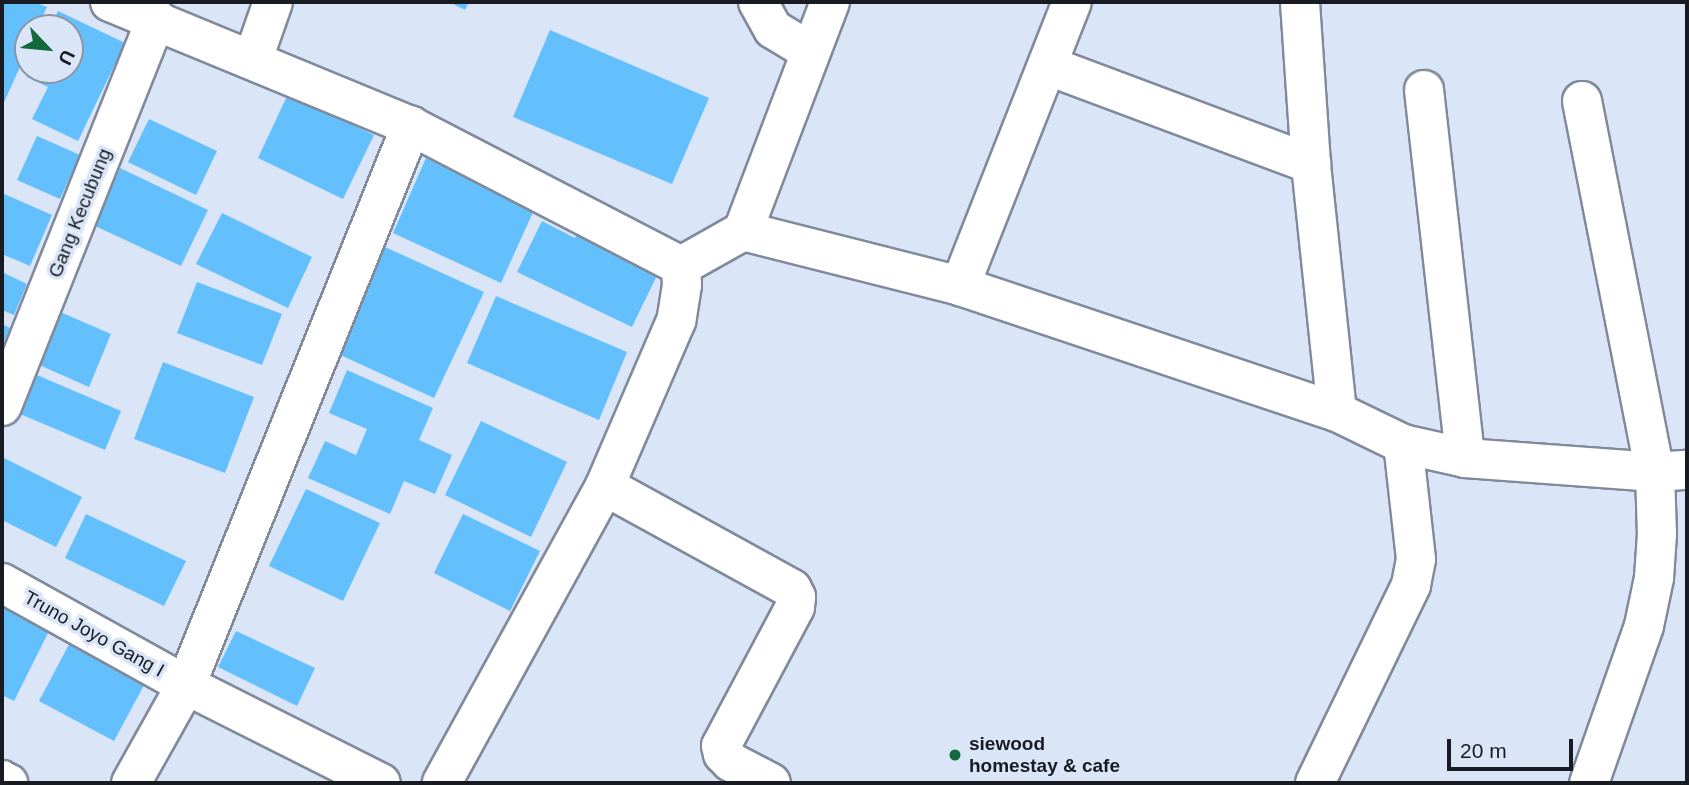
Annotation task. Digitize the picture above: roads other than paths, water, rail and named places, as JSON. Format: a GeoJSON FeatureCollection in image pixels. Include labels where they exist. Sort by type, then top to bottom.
{"type":"FeatureCollection","features":[{"type":"Feature","properties":{"kind":"street"},"geometry":{"type":"LineString","coordinates":[[110,2],[411,126],[681,266]]}},
{"type":"Feature","properties":{"kind":"street"},"geometry":{"type":"LineString","coordinates":[[253,59],[273,2]]}},
{"type":"Feature","properties":{"kind":"street"},"geometry":{"type":"LineString","coordinates":[[758,2],[773,29],[811,52]]}},
{"type":"Feature","properties":{"kind":"street"},"geometry":{"type":"LineString","coordinates":[[681,266],[743,231],[830,2]]}},
{"type":"Feature","properties":{"kind":"street"},"geometry":{"type":"LineString","coordinates":[[960,286],[1072,2]]}},
{"type":"Feature","properties":{"kind":"street"},"geometry":{"type":"LineString","coordinates":[[1300,2],[1311,164],[1337,412]]}},
{"type":"Feature","properties":{"kind":"street","name":"Gang Kecubung"},"geometry":{"type":"LineString","coordinates":[[2,405],[156,19]]}},
{"type":"Feature","properties":{"kind":"street"},"geometry":{"type":"LineString","coordinates":[[1049,66],[1311,164]]}},
{"type":"Feature","properties":{"kind":"street"},"geometry":{"type":"LineString","coordinates":[[1424,90],[1465,458]]}},
{"type":"Feature","properties":{"kind":"street"},"geometry":{"type":"LineString","coordinates":[[1581,101],[1671,471],[1657,534],[1654,578],[1644,626],[1589,783]]}},
{"type":"Feature","properties":{"kind":"street"},"geometry":{"type":"LineString","coordinates":[[131,783],[186,685],[411,126]]}},
{"type":"Feature","properties":{"kind":"street"},"geometry":{"type":"LineString","coordinates":[[743,231],[960,286],[1337,412],[1404,444],[1465,458],[1671,471]]}},
{"type":"Feature","properties":{"kind":"street"},"geometry":{"type":"LineString","coordinates":[[442,783],[605,486],[676,321],[682,285],[681,266]]}},
{"type":"Feature","properties":{"kind":"street"},"geometry":{"type":"LineString","coordinates":[[1315,783],[1411,585],[1416,559],[1404,444]]}},
{"type":"Feature","properties":{"kind":"street"},"geometry":{"type":"LineString","coordinates":[[605,486],[792,589],[796,597],[795,607],[721,746],[731,762],[771,783]]}},
{"type":"Feature","properties":{"kind":"street","name":"Truno Joyo Gang I"},"geometry":{"type":"LineString","coordinates":[[2,583],[186,685],[381,783]]}},
{"type":"Feature","properties":{"kind":"street"},"geometry":{"type":"LineString","coordinates":[[2,780],[8,783]]}},
{"type":"Feature","properties":{"kind":"place","name":"siewood homestay & cafe"},"geometry":{"type":"Point","coordinates":[955,755]}}]}
